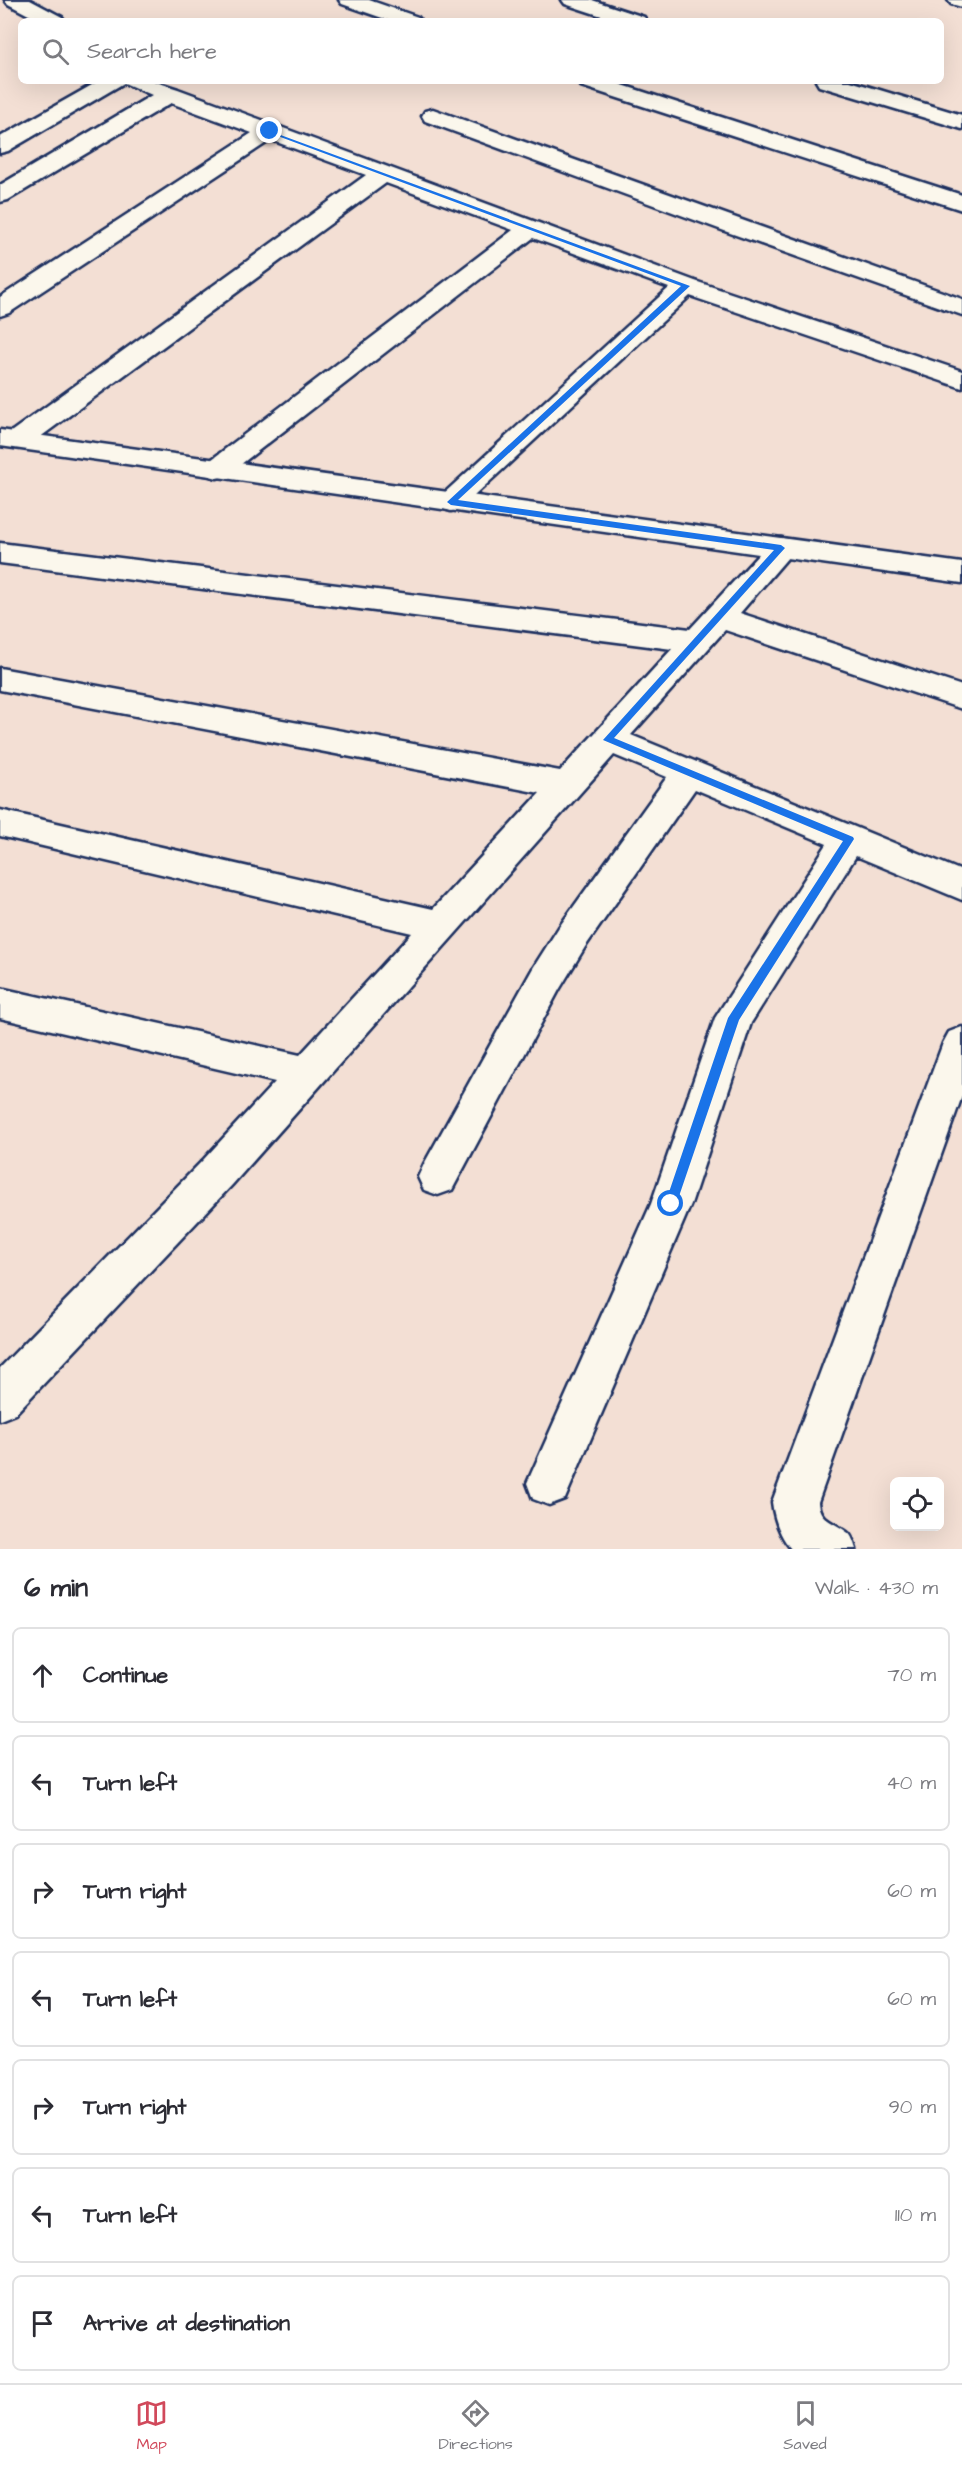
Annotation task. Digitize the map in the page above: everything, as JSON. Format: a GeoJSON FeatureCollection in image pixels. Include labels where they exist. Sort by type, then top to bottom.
{"type":"FeatureCollection","features":[{"type":"Feature","properties":{"kind":"street"},"geometry":{"type":"LineString","coordinates":[[15,0],[49,18]]}},
{"type":"Feature","properties":{"kind":"street"},"geometry":{"type":"LineString","coordinates":[[349,0],[402,18]]}},
{"type":"Feature","properties":{"kind":"street"},"geometry":{"type":"LineString","coordinates":[[572,0],[628,18]]}},
{"type":"Feature","properties":{"kind":"street"},"geometry":{"type":"LineString","coordinates":[[0,146],[111,84]]}},
{"type":"Feature","properties":{"kind":"street"},"geometry":{"type":"LineString","coordinates":[[142,84],[686,286],[962,380]]}},
{"type":"Feature","properties":{"kind":"street"},"geometry":{"type":"LineString","coordinates":[[598,84],[962,203]]}},
{"type":"Feature","properties":{"kind":"street"},"geometry":{"type":"LineString","coordinates":[[837,84],[962,122]]}},
{"type":"Feature","properties":{"kind":"street"},"geometry":{"type":"LineString","coordinates":[[0,195],[170,94]]}},
{"type":"Feature","properties":{"kind":"street"},"geometry":{"type":"LineString","coordinates":[[433,116],[962,307]]}},
{"type":"Feature","properties":{"kind":"street"},"geometry":{"type":"LineString","coordinates":[[0,308],[270,131]]}},
{"type":"Feature","properties":{"kind":"street"},"geometry":{"type":"LineString","coordinates":[[9,439],[384,173]]}},
{"type":"Feature","properties":{"kind":"street"},"geometry":{"type":"LineString","coordinates":[[217,469],[531,228]]}},
{"type":"Feature","properties":{"kind":"street"},"geometry":{"type":"LineString","coordinates":[[451,502],[686,286]]}},
{"type":"Feature","properties":{"kind":"street"},"geometry":{"type":"LineString","coordinates":[[9,439],[962,573]]}},
{"type":"Feature","properties":{"kind":"street"},"geometry":{"type":"LineString","coordinates":[[0,1400],[218,1172],[781,548]]}},
{"type":"Feature","properties":{"kind":"street"},"geometry":{"type":"LineString","coordinates":[[0,553],[708,629],[962,698]]}},
{"type":"Feature","properties":{"kind":"street"},"geometry":{"type":"LineString","coordinates":[[0,679],[567,785]]}},
{"type":"Feature","properties":{"kind":"street"},"geometry":{"type":"LineString","coordinates":[[608,740],[962,886]]}},
{"type":"Feature","properties":{"kind":"street"},"geometry":{"type":"LineString","coordinates":[[438,1177],[567,945],[688,772]]}},
{"type":"Feature","properties":{"kind":"street"},"geometry":{"type":"LineString","coordinates":[[0,823],[440,925]]}},
{"type":"Feature","properties":{"kind":"street"},"geometry":{"type":"LineString","coordinates":[[549,1483],[671,1204],[734,1018],[849,839]]}},
{"type":"Feature","properties":{"kind":"street"},"geometry":{"type":"LineString","coordinates":[[0,1003],[308,1073]]}},
{"type":"Feature","properties":{"kind":"street"},"geometry":{"type":"LineString","coordinates":[[833,1549],[814,1540],[801,1528],[795,1515],[795,1502],[962,1043]]}},
{"type":"Feature","properties":{"kind":"route"},"geometry":{"type":"LineString","coordinates":[[270,131],[686,286],[451,502],[781,548],[608,740],[849,839],[734,1018],[671,1204]]}}]}
